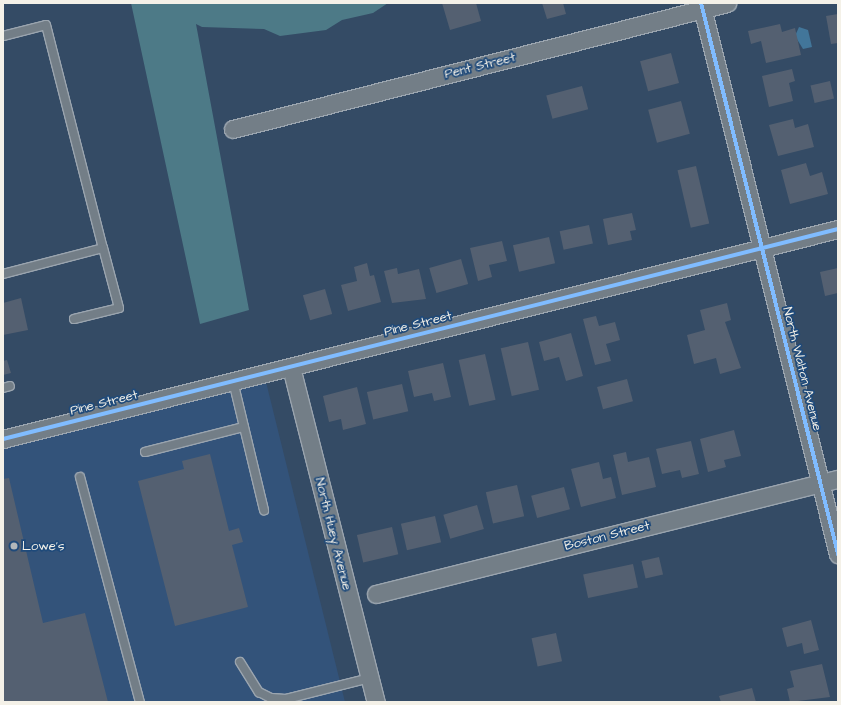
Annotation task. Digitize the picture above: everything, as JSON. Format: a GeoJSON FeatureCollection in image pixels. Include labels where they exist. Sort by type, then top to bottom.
{"type":"FeatureCollection","features":[{"type":"Feature","properties":{"kind":"street","name":"Pent Street"},"geometry":{"type":"LineString","coordinates":[[233,129],[701,6],[727,3]]}},
{"type":"Feature","properties":{"kind":"street","name":"North Walton Avenue"},"geometry":{"type":"LineString","coordinates":[[701,6],[838,554]]}},
{"type":"Feature","properties":{"kind":"street","name":"Pine Street"},"geometry":{"type":"LineString","coordinates":[[3,439],[838,229]]}},
{"type":"Feature","properties":{"kind":"street","name":"North Huey Avenue"},"geometry":{"type":"LineString","coordinates":[[291,367],[376,702]]}},
{"type":"Feature","properties":{"kind":"street","name":"Boston Street"},"geometry":{"type":"LineString","coordinates":[[376,594],[838,479]]}},
{"type":"Feature","properties":{"kind":"lane"},"geometry":{"type":"LineString","coordinates":[[3,36],[46,25],[119,308],[74,319]]}},
{"type":"Feature","properties":{"kind":"lane"},"geometry":{"type":"LineString","coordinates":[[3,274],[103,248]]}},
{"type":"Feature","properties":{"kind":"lane"},"geometry":{"type":"LineString","coordinates":[[233,381],[264,510]]}},
{"type":"Feature","properties":{"kind":"lane"},"geometry":{"type":"LineString","coordinates":[[145,452],[244,427]]}},
{"type":"Feature","properties":{"kind":"lane"},"geometry":{"type":"LineString","coordinates":[[80,477],[140,702]]}},
{"type":"Feature","properties":{"kind":"lane"},"geometry":{"type":"LineString","coordinates":[[240,662],[259,692],[271,698],[286,699],[370,678]]}},
{"type":"Feature","properties":{"kind":"shaded area"},"geometry":{"type":"Polygon","coordinates":[[[131,3],[388,3],[373,13],[342,20],[326,30],[280,36],[264,29],[202,27],[196,24],[249,310],[200,324],[131,3]]]}},
{"type":"Feature","properties":{"kind":"shaded area"},"geometry":{"type":"Polygon","coordinates":[[[799,27],[808,30],[812,47],[803,49],[795,36],[799,27]]]}},
{"type":"Feature","properties":{"kind":"shaded area"},"geometry":{"type":"Polygon","coordinates":[[[266,382],[345,702],[3,702],[3,449],[266,382]]]}},
{"type":"Feature","properties":{"kind":"building"},"geometry":{"type":"Polygon","coordinates":[[[442,3],[476,3],[481,21],[450,30],[442,3]]]}},
{"type":"Feature","properties":{"kind":"building"},"geometry":{"type":"Polygon","coordinates":[[[542,3],[563,3],[566,14],[547,19],[542,3]]]}},
{"type":"Feature","properties":{"kind":"building"},"geometry":{"type":"Polygon","coordinates":[[[838,14],[838,43],[831,44],[826,16],[838,14]]]}},
{"type":"Feature","properties":{"kind":"building"},"geometry":{"type":"Polygon","coordinates":[[[780,24],[782,32],[795,28],[801,55],[766,63],[761,41],[751,44],[748,31],[780,24]]]}},
{"type":"Feature","properties":{"kind":"building"},"geometry":{"type":"Polygon","coordinates":[[[671,53],[679,83],[648,91],[640,61],[671,53]]]}},
{"type":"Feature","properties":{"kind":"building"},"geometry":{"type":"Polygon","coordinates":[[[792,69],[795,81],[789,83],[793,101],[769,107],[762,76],[792,69]]]}},
{"type":"Feature","properties":{"kind":"building"},"geometry":{"type":"Polygon","coordinates":[[[830,81],[834,99],[815,103],[811,85],[830,81]]]}},
{"type":"Feature","properties":{"kind":"building"},"geometry":{"type":"Polygon","coordinates":[[[582,86],[588,109],[552,119],[546,96],[582,86]]]}},
{"type":"Feature","properties":{"kind":"building"},"geometry":{"type":"Polygon","coordinates":[[[681,101],[690,134],[657,143],[648,110],[681,101]]]}},
{"type":"Feature","properties":{"kind":"building"},"geometry":{"type":"Polygon","coordinates":[[[793,119],[795,128],[808,124],[814,147],[778,156],[769,125],[793,119]]]}},
{"type":"Feature","properties":{"kind":"building"},"geometry":{"type":"Polygon","coordinates":[[[806,163],[810,176],[822,172],[828,194],[790,204],[781,170],[806,163]]]}},
{"type":"Feature","properties":{"kind":"building"},"geometry":{"type":"Polygon","coordinates":[[[696,166],[709,223],[691,228],[677,170],[696,166]]]}},
{"type":"Feature","properties":{"kind":"building"},"geometry":{"type":"Polygon","coordinates":[[[632,213],[636,230],[630,231],[632,240],[608,245],[603,219],[632,213]]]}},
{"type":"Feature","properties":{"kind":"building"},"geometry":{"type":"Polygon","coordinates":[[[589,225],[593,244],[564,250],[560,231],[589,225]]]}},
{"type":"Feature","properties":{"kind":"building"},"geometry":{"type":"Polygon","coordinates":[[[549,237],[555,263],[519,272],[513,245],[549,237]]]}},
{"type":"Feature","properties":{"kind":"building"},"geometry":{"type":"Polygon","coordinates":[[[502,241],[507,261],[489,265],[492,277],[478,281],[470,248],[502,241]]]}},
{"type":"Feature","properties":{"kind":"building"},"geometry":{"type":"Polygon","coordinates":[[[461,259],[468,284],[436,293],[429,268],[461,259]]]}},
{"type":"Feature","properties":{"kind":"building"},"geometry":{"type":"Polygon","coordinates":[[[367,263],[370,276],[374,275],[381,302],[348,311],[341,285],[357,281],[354,267],[367,263]]]}},
{"type":"Feature","properties":{"kind":"building"},"geometry":{"type":"Polygon","coordinates":[[[397,268],[398,274],[419,269],[426,299],[392,303],[384,271],[397,268]]]}},
{"type":"Feature","properties":{"kind":"building"},"geometry":{"type":"Polygon","coordinates":[[[838,268],[838,293],[825,296],[820,272],[838,268]]]}},
{"type":"Feature","properties":{"kind":"building"},"geometry":{"type":"Polygon","coordinates":[[[325,289],[332,314],[310,320],[303,295],[325,289]]]}},
{"type":"Feature","properties":{"kind":"building"},"geometry":{"type":"Polygon","coordinates":[[[21,298],[28,330],[3,335],[3,303],[21,298]]]}},
{"type":"Feature","properties":{"kind":"building"},"geometry":{"type":"Polygon","coordinates":[[[727,303],[731,320],[725,322],[741,368],[720,374],[716,358],[694,364],[687,335],[705,330],[700,310],[727,303]]]}},
{"type":"Feature","properties":{"kind":"building"},"geometry":{"type":"Polygon","coordinates":[[[596,316],[599,326],[615,322],[620,340],[606,344],[611,361],[595,365],[583,319],[596,316]]]}},
{"type":"Feature","properties":{"kind":"building"},"geometry":{"type":"Polygon","coordinates":[[[571,333],[583,376],[566,381],[559,357],[544,361],[539,342],[571,333]]]}},
{"type":"Feature","properties":{"kind":"building"},"geometry":{"type":"Polygon","coordinates":[[[528,342],[539,390],[512,396],[501,348],[528,342]]]}},
{"type":"Feature","properties":{"kind":"building"},"geometry":{"type":"Polygon","coordinates":[[[485,354],[496,400],[469,406],[459,360],[485,354]]]}},
{"type":"Feature","properties":{"kind":"building"},"geometry":{"type":"Polygon","coordinates":[[[7,360],[11,373],[3,375],[3,361],[7,360]]]}},
{"type":"Feature","properties":{"kind":"building"},"geometry":{"type":"Polygon","coordinates":[[[443,363],[451,397],[434,401],[432,393],[414,397],[408,371],[443,363]]]}},
{"type":"Feature","properties":{"kind":"building"},"geometry":{"type":"Polygon","coordinates":[[[627,379],[633,401],[603,409],[597,387],[627,379]]]}},
{"type":"Feature","properties":{"kind":"building"},"geometry":{"type":"Polygon","coordinates":[[[402,384],[408,411],[373,419],[367,392],[402,384]]]}},
{"type":"Feature","properties":{"kind":"building"},"geometry":{"type":"Polygon","coordinates":[[[357,387],[366,424],[343,430],[341,419],[329,422],[323,396],[357,387]]]}},
{"type":"Feature","properties":{"kind":"building"},"geometry":{"type":"Polygon","coordinates":[[[734,430],[741,456],[724,460],[726,467],[708,472],[700,439],[734,430]]]}},
{"type":"Feature","properties":{"kind":"building"},"geometry":{"type":"Polygon","coordinates":[[[691,441],[699,474],[682,478],[680,470],[662,474],[656,449],[691,441]]]}},
{"type":"Feature","properties":{"kind":"building"},"geometry":{"type":"Polygon","coordinates":[[[626,452],[628,462],[649,457],[656,487],[622,495],[613,455],[626,452]]]}},
{"type":"Feature","properties":{"kind":"building"},"geometry":{"type":"Polygon","coordinates":[[[210,454],[229,531],[239,528],[243,542],[232,545],[248,607],[175,626],[138,481],[184,469],[182,461],[210,454]]]}},
{"type":"Feature","properties":{"kind":"building"},"geometry":{"type":"Polygon","coordinates":[[[599,462],[603,479],[611,477],[616,498],[581,507],[571,469],[599,462]]]}},
{"type":"Feature","properties":{"kind":"building","name":"Lowe's"},"geometry":{"type":"Polygon","coordinates":[[[9,478],[43,623],[85,613],[108,702],[3,702],[3,479],[9,478]]]}},
{"type":"Feature","properties":{"kind":"building"},"geometry":{"type":"Polygon","coordinates":[[[517,485],[524,516],[493,523],[486,492],[517,485]]]}},
{"type":"Feature","properties":{"kind":"building"},"geometry":{"type":"Polygon","coordinates":[[[564,487],[570,509],[537,518],[531,496],[564,487]]]}},
{"type":"Feature","properties":{"kind":"building"},"geometry":{"type":"Polygon","coordinates":[[[477,505],[484,529],[450,539],[443,515],[477,505]]]}},
{"type":"Feature","properties":{"kind":"building"},"geometry":{"type":"Polygon","coordinates":[[[435,516],[441,542],[407,550],[401,524],[435,516]]]}},
{"type":"Feature","properties":{"kind":"building"},"geometry":{"type":"Polygon","coordinates":[[[392,527],[398,554],[363,562],[357,535],[392,527]]]}},
{"type":"Feature","properties":{"kind":"building"},"geometry":{"type":"Polygon","coordinates":[[[659,557],[663,575],[646,579],[641,561],[659,557]]]}},
{"type":"Feature","properties":{"kind":"building"},"geometry":{"type":"Polygon","coordinates":[[[633,564],[638,587],[588,598],[583,575],[633,564]]]}},
{"type":"Feature","properties":{"kind":"building"},"geometry":{"type":"Polygon","coordinates":[[[811,620],[819,650],[804,654],[802,643],[787,647],[782,628],[811,620]]]}},
{"type":"Feature","properties":{"kind":"building"},"geometry":{"type":"Polygon","coordinates":[[[556,633],[562,661],[538,667],[532,638],[556,633]]]}},
{"type":"Feature","properties":{"kind":"building"},"geometry":{"type":"Polygon","coordinates":[[[822,664],[830,697],[790,702],[787,689],[794,687],[790,671],[822,664]]]}},
{"type":"Feature","properties":{"kind":"building"},"geometry":{"type":"Polygon","coordinates":[[[752,688],[756,702],[721,702],[719,696],[752,688]]]}},
{"type":"Feature","properties":{"kind":"cycle path"},"geometry":{"type":"LineString","coordinates":[[701,3],[838,554]]}},
{"type":"Feature","properties":{"kind":"cycle path"},"geometry":{"type":"LineString","coordinates":[[3,439],[838,229]]}},
{"type":"Feature","properties":{"kind":"place","name":"Lowe's"},"geometry":{"type":"Point","coordinates":[14,546]}}]}
